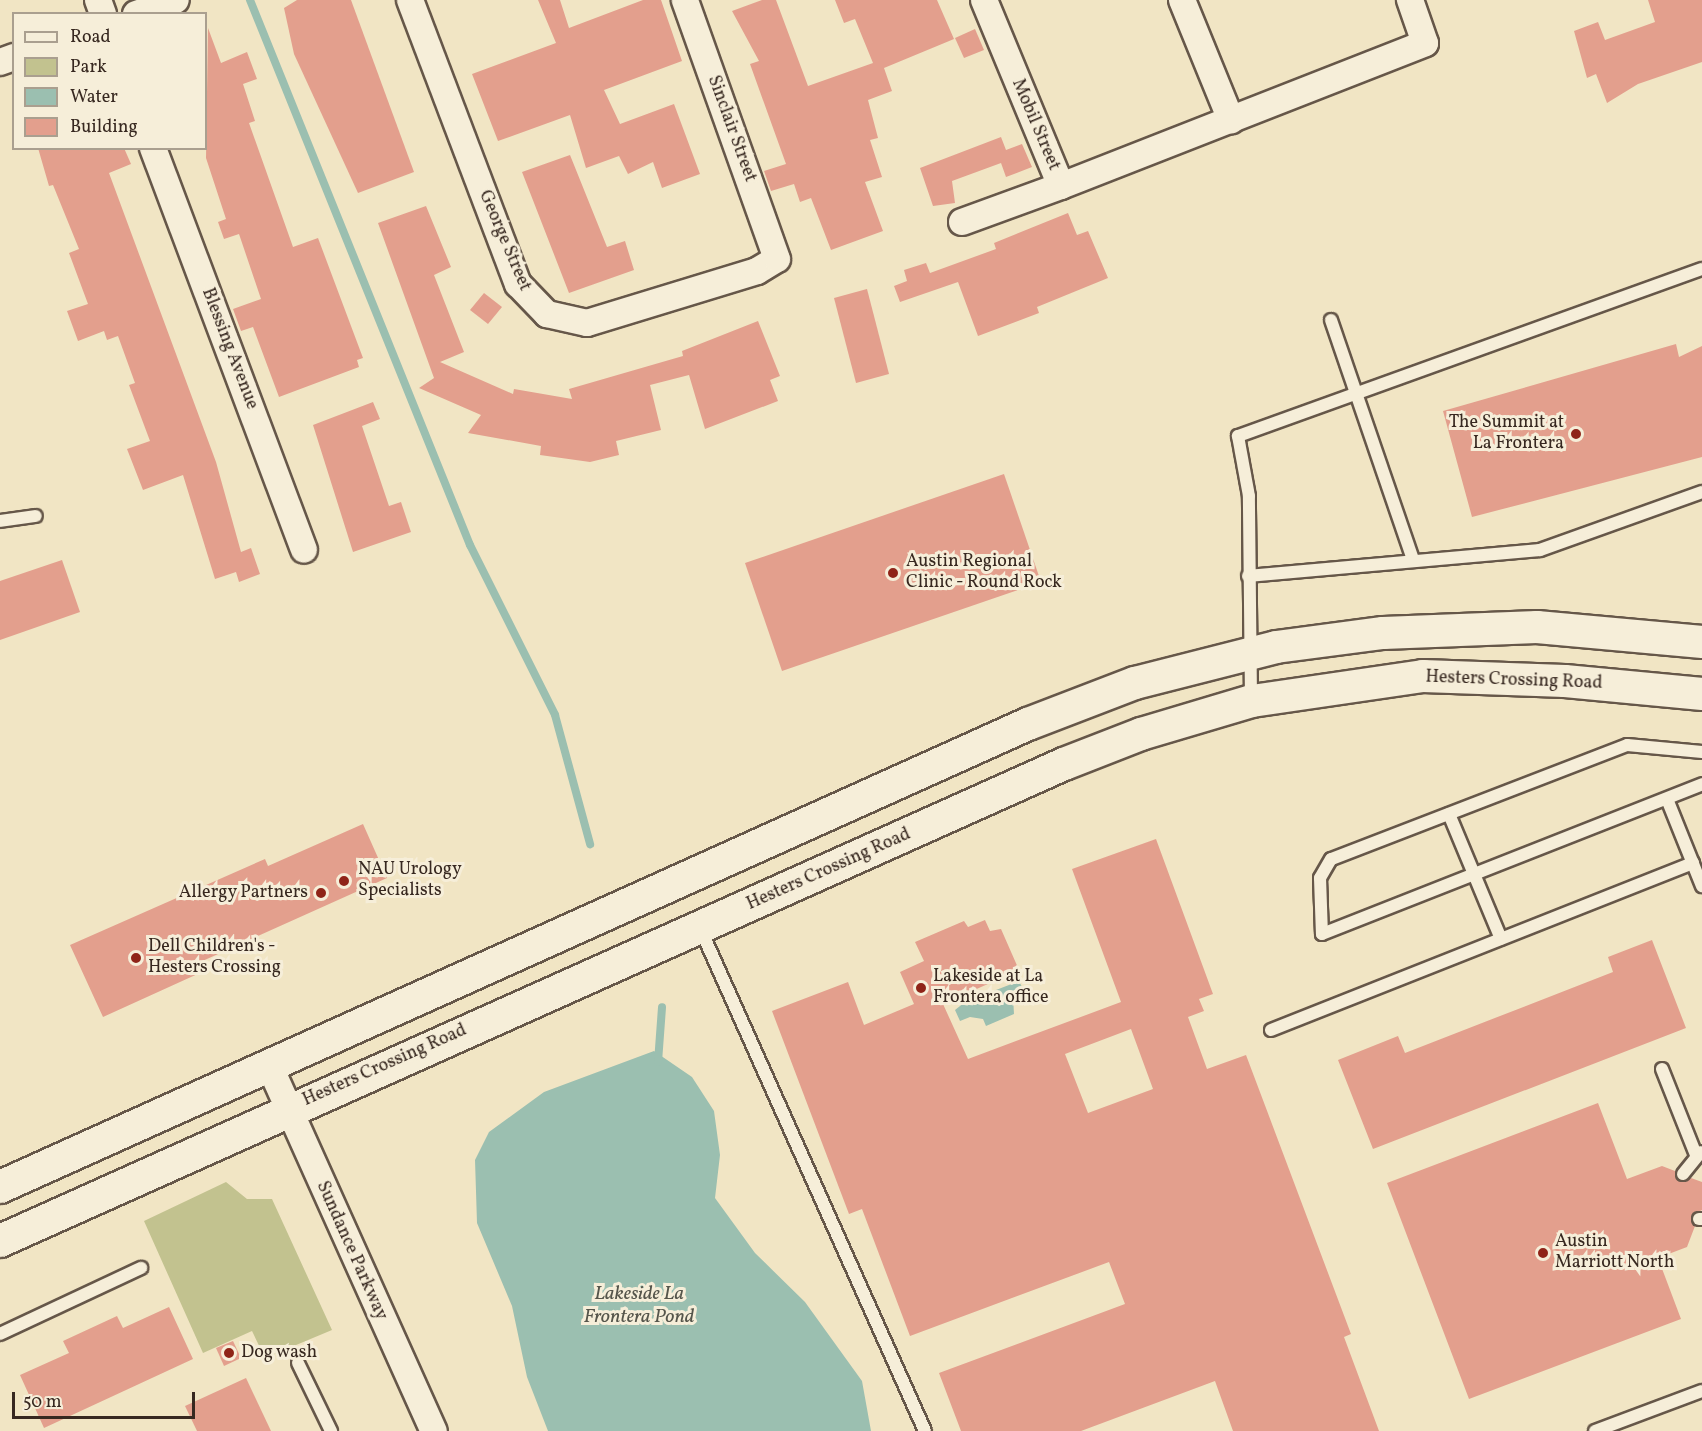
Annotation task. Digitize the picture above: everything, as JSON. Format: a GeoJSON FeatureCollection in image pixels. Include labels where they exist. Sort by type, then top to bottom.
{"type":"FeatureCollection","features":[{"type":"Feature","properties":{"kind":"street"},"geometry":{"type":"LineString","coordinates":[[142,12],[176,0]]}},
{"type":"Feature","properties":{"kind":"street","name":"George Street"},"geometry":{"type":"LineString","coordinates":[[410,0],[518,284],[547,314],[566,322],[597,322],[757,271],[777,258]]}},
{"type":"Feature","properties":{"kind":"street","name":"Sinclair Street"},"geometry":{"type":"LineString","coordinates":[[685,0],[777,258]]}},
{"type":"Feature","properties":{"kind":"street","name":"Mobil Street"},"geometry":{"type":"LineString","coordinates":[[962,222],[1061,186],[984,0]]}},
{"type":"Feature","properties":{"kind":"street"},"geometry":{"type":"LineString","coordinates":[[1182,0],[1230,120]]}},
{"type":"Feature","properties":{"kind":"street"},"geometry":{"type":"LineString","coordinates":[[1061,186],[1425,43],[1410,0]]}},
{"type":"Feature","properties":{"kind":"street","name":"Blessing Avenue"},"geometry":{"type":"LineString","coordinates":[[154,150],[304,550]]}},
{"type":"Feature","properties":{"kind":"street"},"geometry":{"type":"LineString","coordinates":[[0,1187],[271,1069],[1028,724],[1135,682],[1248,654],[1383,633],[1469,627],[1537,627],[1702,642]]}},
{"type":"Feature","properties":{"kind":"street","name":"Hesters Crossing Road"},"geometry":{"type":"LineString","coordinates":[[0,1241],[289,1108],[1064,764],[1252,701],[1423,676],[1554,680],[1702,694]]}},
{"type":"Feature","properties":{"kind":"street","name":"Sundance Parkway"},"geometry":{"type":"LineString","coordinates":[[271,1069],[434,1431]]}},
{"type":"Feature","properties":{"kind":"lane"},"geometry":{"type":"LineString","coordinates":[[1252,701],[1248,654],[1249,496],[1238,436],[1702,269]]}},
{"type":"Feature","properties":{"kind":"lane"},"geometry":{"type":"LineString","coordinates":[[1331,320],[1413,560]]}},
{"type":"Feature","properties":{"kind":"lane"},"geometry":{"type":"LineString","coordinates":[[1248,576],[1540,550],[1702,492]]}},
{"type":"Feature","properties":{"kind":"lane"},"geometry":{"type":"LineString","coordinates":[[0,521],[36,516]]}},
{"type":"Feature","properties":{"kind":"lane"},"geometry":{"type":"LineString","coordinates":[[1702,752],[1627,745],[1331,859],[1320,878],[1322,934],[1702,784]]}},
{"type":"Feature","properties":{"kind":"lane"},"geometry":{"type":"LineString","coordinates":[[1667,799],[1702,886]]}},
{"type":"Feature","properties":{"kind":"lane"},"geometry":{"type":"LineString","coordinates":[[1449,814],[1501,939]]}},
{"type":"Feature","properties":{"kind":"lane"},"geometry":{"type":"LineString","coordinates":[[1270,1030],[1693,863]]}},
{"type":"Feature","properties":{"kind":"lane"},"geometry":{"type":"LineString","coordinates":[[699,926],[925,1431]]}},
{"type":"Feature","properties":{"kind":"lane"},"geometry":{"type":"LineString","coordinates":[[1662,1068],[1699,1153],[1683,1174]]}},
{"type":"Feature","properties":{"kind":"lane"},"geometry":{"type":"LineString","coordinates":[[0,1334],[141,1268]]}},
{"type":"Feature","properties":{"kind":"lane"},"geometry":{"type":"LineString","coordinates":[[298,1363],[331,1431]]}},
{"type":"Feature","properties":{"kind":"lane"},"geometry":{"type":"LineString","coordinates":[[1595,1431],[1702,1390]]}},
{"type":"Feature","properties":{"kind":"green space"},"geometry":{"type":"Polygon","coordinates":[[[226,1182],[247,1199],[272,1199],[332,1330],[265,1358],[252,1331],[203,1353],[144,1221],[226,1182]]]}},
{"type":"Feature","properties":{"kind":"water"},"geometry":{"type":"Polygon","coordinates":[[[1019,981],[1024,991],[1013,997],[1014,1014],[986,1026],[983,1019],[970,1017],[960,1021],[955,1010],[965,1002],[1019,981]]]}},
{"type":"Feature","properties":{"kind":"water","name":"Lakeside La Frontera Pond"},"geometry":{"type":"Polygon","coordinates":[[[654,1051],[692,1077],[714,1111],[720,1155],[715,1198],[755,1253],[805,1302],[862,1381],[871,1431],[548,1431],[527,1377],[512,1306],[477,1223],[475,1160],[489,1132],[544,1092],[654,1051]]]}},
{"type":"Feature","properties":{"kind":"building"},"geometry":{"type":"Polygon","coordinates":[[[297,0],[351,0],[414,172],[358,193],[294,54],[284,8],[297,0]]]}},
{"type":"Feature","properties":{"kind":"building"},"geometry":{"type":"Polygon","coordinates":[[[538,0],[560,0],[569,28],[643,0],[661,0],[682,61],[604,90],[620,124],[674,104],[700,174],[662,188],[653,162],[628,174],[619,156],[586,168],[570,115],[498,141],[472,74],[556,43],[538,0]]]}},
{"type":"Feature","properties":{"kind":"building"},"geometry":{"type":"Polygon","coordinates":[[[762,0],[776,0],[808,86],[873,63],[855,19],[844,23],[835,0],[937,0],[954,39],[884,68],[892,91],[868,100],[878,138],[870,140],[882,177],[865,182],[883,231],[831,250],[811,198],[800,202],[794,184],[771,191],[764,171],[786,164],[750,64],[759,61],[732,11],[762,0]]]}},
{"type":"Feature","properties":{"kind":"building"},"geometry":{"type":"Polygon","coordinates":[[[1648,0],[1702,0],[1702,62],[1638,84],[1607,103],[1596,74],[1587,78],[1574,31],[1598,22],[1605,40],[1655,22],[1648,0]]]}},
{"type":"Feature","properties":{"kind":"building"},"geometry":{"type":"Polygon","coordinates":[[[208,28],[221,63],[247,52],[257,79],[243,84],[255,121],[249,123],[293,247],[318,238],[363,358],[357,360],[359,367],[279,397],[253,327],[241,331],[233,309],[261,299],[239,234],[224,239],[218,222],[226,219],[206,158],[208,28]]]}},
{"type":"Feature","properties":{"kind":"building"},"geometry":{"type":"Polygon","coordinates":[[[975,29],[984,50],[964,58],[955,38],[975,29]]]}},
{"type":"Feature","properties":{"kind":"building"},"geometry":{"type":"Polygon","coordinates":[[[1001,137],[1006,150],[1022,144],[1032,167],[1006,177],[1001,163],[952,181],[955,203],[933,206],[920,168],[1001,137]]]}},
{"type":"Feature","properties":{"kind":"building"},"geometry":{"type":"Polygon","coordinates":[[[39,150],[125,150],[131,164],[109,173],[216,462],[241,552],[251,548],[260,574],[239,582],[236,572],[215,579],[183,475],[143,490],[127,449],[150,441],[129,385],[135,383],[118,336],[107,340],[104,331],[78,341],[67,311],[88,304],[69,253],[79,249],[53,185],[49,186],[39,150]]]}},
{"type":"Feature","properties":{"kind":"building"},"geometry":{"type":"Polygon","coordinates":[[[570,155],[607,247],[625,241],[634,270],[569,293],[522,172],[570,155]]]}},
{"type":"Feature","properties":{"kind":"building"},"geometry":{"type":"Polygon","coordinates":[[[426,206],[451,267],[434,275],[464,352],[440,362],[513,394],[514,389],[572,399],[569,389],[683,356],[682,351],[758,321],[780,376],[770,380],[778,401],[705,429],[689,375],[650,385],[661,430],[616,441],[619,455],[590,462],[540,455],[541,446],[468,433],[481,415],[419,388],[434,378],[378,223],[426,206]]]}},
{"type":"Feature","properties":{"kind":"building"},"geometry":{"type":"Polygon","coordinates":[[[1068,213],[1077,235],[1088,231],[1108,278],[1037,307],[1039,313],[978,336],[958,282],[900,302],[894,286],[907,281],[904,270],[926,263],[930,273],[996,249],[994,243],[1068,213]]]}},
{"type":"Feature","properties":{"kind":"building"},"geometry":{"type":"Polygon","coordinates":[[[867,289],[889,374],[856,383],[834,298],[867,289]]]}},
{"type":"Feature","properties":{"kind":"building"},"geometry":{"type":"Polygon","coordinates":[[[484,293],[502,307],[488,324],[470,310],[484,293]]]}},
{"type":"Feature","properties":{"kind":"building","name":"The Summit at La Frontera"},"geometry":{"type":"Polygon","coordinates":[[[1676,344],[1679,357],[1702,346],[1702,457],[1472,517],[1443,411],[1676,344]]]}},
{"type":"Feature","properties":{"kind":"building"},"geometry":{"type":"Polygon","coordinates":[[[373,402],[380,419],[362,426],[389,506],[401,502],[411,532],[353,552],[313,425],[373,402]]]}},
{"type":"Feature","properties":{"kind":"building","name":"Austin Regional Clinic - Round Rock"},"geometry":{"type":"Polygon","coordinates":[[[1004,474],[1041,582],[782,671],[745,563],[1004,474]]]}},
{"type":"Feature","properties":{"kind":"building"},"geometry":{"type":"Polygon","coordinates":[[[62,560],[80,612],[0,640],[0,581],[62,560]]]}},
{"type":"Feature","properties":{"kind":"building"},"geometry":{"type":"Polygon","coordinates":[[[363,824],[387,878],[198,963],[202,972],[103,1017],[70,945],[265,859],[268,866],[363,824]]]}},
{"type":"Feature","properties":{"kind":"building"},"geometry":{"type":"Polygon","coordinates":[[[1156,839],[1213,994],[1199,999],[1204,1011],[1188,1017],[1207,1069],[1246,1055],[1351,1334],[1344,1337],[1379,1431],[1233,1431],[1215,1381],[1081,1431],[961,1431],[939,1373],[1125,1304],[1109,1262],[910,1336],[862,1209],[849,1214],[772,1011],[848,982],[864,1025],[914,1004],[900,972],[924,961],[915,942],[964,921],[968,927],[985,920],[990,931],[1001,929],[1019,970],[943,1004],[968,1059],[1121,1002],[1072,869],[1156,839]],[[1131,1029],[1065,1054],[1088,1113],[1153,1089],[1131,1029]]]}},
{"type":"Feature","properties":{"kind":"building"},"geometry":{"type":"Polygon","coordinates":[[[1652,940],[1686,1028],[1373,1149],[1338,1060],[1398,1036],[1405,1053],[1613,972],[1608,957],[1652,940]]]}},
{"type":"Feature","properties":{"kind":"building","name":"Austin Marriott North"},"geometry":{"type":"Polygon","coordinates":[[[1598,1103],[1627,1179],[1662,1166],[1675,1171],[1681,1182],[1691,1178],[1702,1182],[1702,1210],[1692,1215],[1695,1226],[1687,1247],[1658,1258],[1681,1319],[1469,1399],[1387,1183],[1598,1103]]]}},
{"type":"Feature","properties":{"kind":"building"},"geometry":{"type":"Polygon","coordinates":[[[169,1307],[193,1359],[44,1428],[20,1375],[69,1353],[63,1341],[117,1316],[123,1328],[169,1307]]]}},
{"type":"Feature","properties":{"kind":"building","name":"Dog wash"},"geometry":{"type":"Polygon","coordinates":[[[233,1341],[241,1358],[224,1366],[216,1348],[233,1341]]]}},
{"type":"Feature","properties":{"kind":"building"},"geometry":{"type":"Polygon","coordinates":[[[246,1378],[271,1431],[197,1431],[185,1406],[246,1378]]]}},
{"type":"Feature","properties":{"kind":"waterway"},"geometry":{"type":"LineString","coordinates":[[250,0],[470,545],[555,715],[590,844]]}},
{"type":"Feature","properties":{"kind":"waterway"},"geometry":{"type":"LineString","coordinates":[[658,1062],[662,1007]]}},
{"type":"Feature","properties":{"kind":"place","name":"The Summit at La Frontera"},"geometry":{"type":"Point","coordinates":[1576,434]}},
{"type":"Feature","properties":{"kind":"place","name":"Austin Regional Clinic - Round Rock"},"geometry":{"type":"Point","coordinates":[893,573]}},
{"type":"Feature","properties":{"kind":"place","name":"NAU Urology Specialists"},"geometry":{"type":"Point","coordinates":[344,881]}},
{"type":"Feature","properties":{"kind":"place","name":"Allergy Partners"},"geometry":{"type":"Point","coordinates":[321,893]}},
{"type":"Feature","properties":{"kind":"place","name":"Dell Children's - Hesters Crossing"},"geometry":{"type":"Point","coordinates":[136,958]}},
{"type":"Feature","properties":{"kind":"place","name":"Lakeside at La Frontera office"},"geometry":{"type":"Point","coordinates":[921,988]}},
{"type":"Feature","properties":{"kind":"place","name":"Austin Marriott North"},"geometry":{"type":"Point","coordinates":[1543,1253]}},
{"type":"Feature","properties":{"kind":"place","name":"Dog wash"},"geometry":{"type":"Point","coordinates":[229,1353]}}]}
